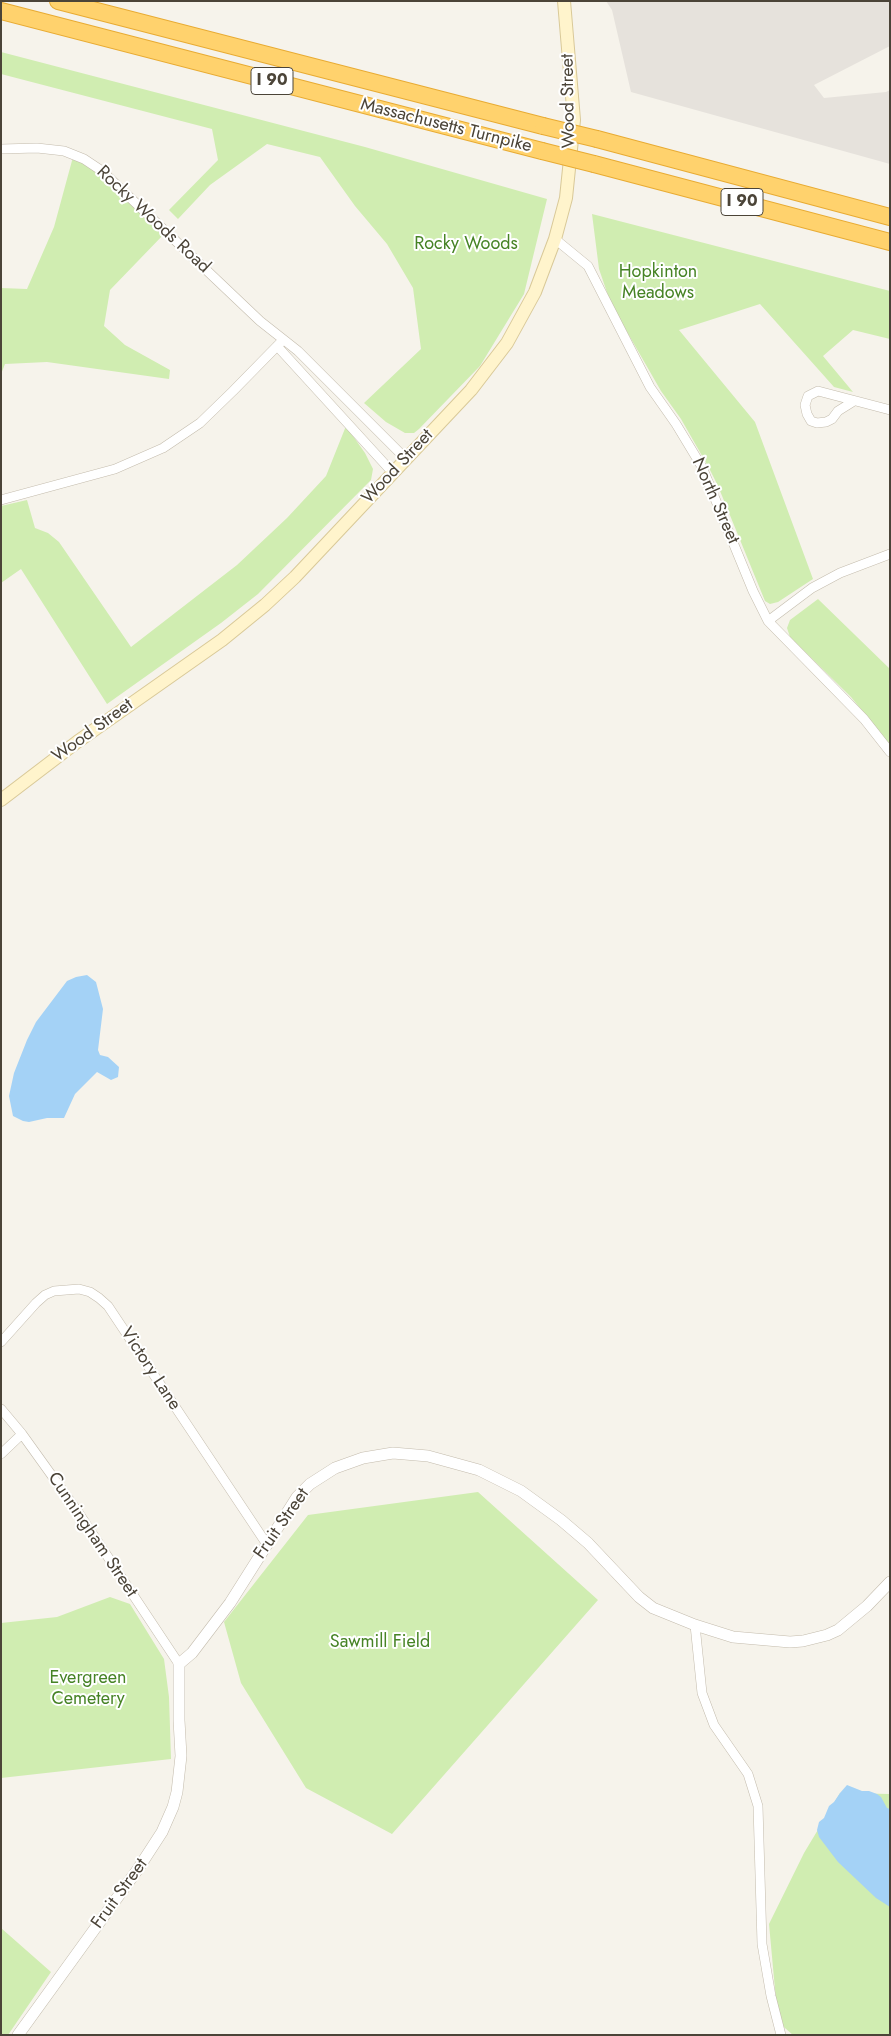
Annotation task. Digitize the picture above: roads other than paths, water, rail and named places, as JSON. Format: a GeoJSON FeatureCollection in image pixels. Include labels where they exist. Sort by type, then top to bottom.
{"type":"FeatureCollection","features":[{"type":"Feature","properties":{"kind":"highway","name":"Massachusetts Turnpike"},"geometry":{"type":"LineString","coordinates":[[58,1],[597,139],[890,217]]}},
{"type":"Feature","properties":{"kind":"highway"},"geometry":{"type":"LineString","coordinates":[[79,1],[101,12]]}},
{"type":"Feature","properties":{"kind":"highway","name":"Massachusetts Turnpike"},"geometry":{"type":"LineString","coordinates":[[1,11],[890,242]]}},
{"type":"Feature","properties":{"kind":"main road","name":"Wood Street"},"geometry":{"type":"LineString","coordinates":[[1,800],[77,742],[248,620],[295,577],[394,473],[471,390],[507,343],[535,292],[555,239],[566,198],[574,120],[564,1]]}},
{"type":"Feature","properties":{"kind":"street","name":"Rocky Woods Road"},"geometry":{"type":"LineString","coordinates":[[1,149],[37,148],[64,151],[84,159],[102,171],[260,321],[394,473]]}},
{"type":"Feature","properties":{"kind":"street","name":"North Street"},"geometry":{"type":"LineString","coordinates":[[555,239],[588,266],[650,386],[702,467],[753,591],[768,621],[864,719],[890,752]]}},
{"type":"Feature","properties":{"kind":"street","name":"Rocky Woods Road"},"geometry":{"type":"LineString","coordinates":[[280,343],[298,351],[406,459]]}},
{"type":"Feature","properties":{"kind":"street"},"geometry":{"type":"LineString","coordinates":[[1,500],[115,469],[163,448],[200,423],[280,343]]}},
{"type":"Feature","properties":{"kind":"street"},"geometry":{"type":"LineString","coordinates":[[854,401],[838,411],[832,419],[818,423],[807,414],[804,405],[808,396],[818,391],[890,410]]}},
{"type":"Feature","properties":{"kind":"street"},"geometry":{"type":"LineString","coordinates":[[768,621],[812,588],[840,573],[890,554]]}},
{"type":"Feature","properties":{"kind":"street","name":"Victory Lane"},"geometry":{"type":"LineString","coordinates":[[1,1342],[45,1295],[54,1291],[79,1289],[90,1292],[99,1298],[108,1306],[266,1544]]}},
{"type":"Feature","properties":{"kind":"street","name":"Cunningham Street"},"geometry":{"type":"LineString","coordinates":[[1,1409],[22,1434],[78,1512],[180,1664]]}},
{"type":"Feature","properties":{"kind":"street"},"geometry":{"type":"LineString","coordinates":[[1,1454],[22,1434]]}},
{"type":"Feature","properties":{"kind":"street","name":"Fruit Street"},"geometry":{"type":"LineString","coordinates":[[18,2035],[138,1869],[162,1832],[174,1807],[181,1756],[179,1720],[180,1664],[211,1630],[230,1603],[297,1497],[310,1484],[328,1472],[348,1463],[378,1455],[411,1454],[428,1456],[479,1470],[521,1491],[574,1531],[639,1597],[653,1608],[695,1625],[743,1638],[790,1642],[816,1639],[838,1630],[890,1582]]}},
{"type":"Feature","properties":{"kind":"street"},"geometry":{"type":"LineString","coordinates":[[695,1625],[702,1693],[714,1725],[748,1774],[758,1806],[762,1944],[771,1996],[781,2035]]}},
{"type":"Feature","properties":{"kind":"water"},"geometry":{"type":"Polygon","coordinates":[[[87,975],[96,982],[103,1009],[98,1050],[100,1055],[108,1057],[119,1067],[118,1077],[111,1080],[97,1072],[75,1094],[64,1118],[23,1121],[13,1116],[9,1096],[14,1073],[27,1040],[36,1022],[67,981],[87,975]]]}},
{"type":"Feature","properties":{"kind":"water"},"geometry":{"type":"Polygon","coordinates":[[[847,1785],[877,1794],[881,1797],[887,1808],[890,1809],[890,1907],[876,1898],[838,1862],[819,1837],[817,1830],[819,1822],[824,1818],[829,1806],[847,1785]]]}},
{"type":"Feature","properties":{"kind":"park label","name":"Rocky Woods"},"geometry":{"type":"Point","coordinates":[466,245]}},
{"type":"Feature","properties":{"kind":"park label","name":"Hopkinton Meadows"},"geometry":{"type":"Point","coordinates":[658,283]}},
{"type":"Feature","properties":{"kind":"park label","name":"Sawmill Field"},"geometry":{"type":"Point","coordinates":[380,1643]}},
{"type":"Feature","properties":{"kind":"park label","name":"Evergreen Cemetery"},"geometry":{"type":"Point","coordinates":[88,1689]}}]}
